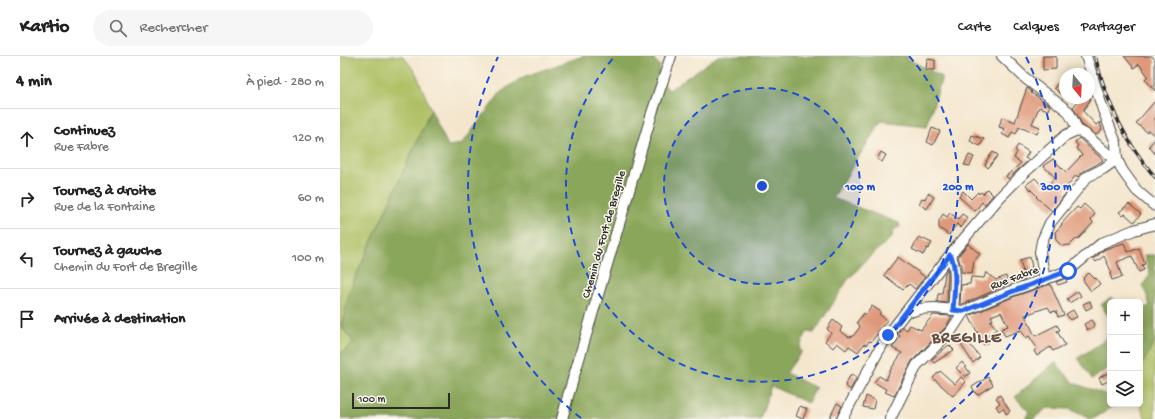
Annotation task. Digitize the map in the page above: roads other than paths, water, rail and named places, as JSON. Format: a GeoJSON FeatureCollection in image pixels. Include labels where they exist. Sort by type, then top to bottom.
{"type":"FeatureCollection","features":[{"type":"Feature","properties":{"kind":"street","name":"Chemin du Fort de Bregille"},"geometry":{"type":"LineString","coordinates":[[562,419],[650,120],[671,56]]}},
{"type":"Feature","properties":{"kind":"street"},"geometry":{"type":"LineString","coordinates":[[1002,56],[1025,78],[1068,111],[1077,130],[1085,134],[1104,151],[1117,159]]}},
{"type":"Feature","properties":{"kind":"street"},"geometry":{"type":"LineString","coordinates":[[1086,56],[1103,110],[1117,147],[1117,159],[1122,170],[1137,191],[1155,206]]}},
{"type":"Feature","properties":{"kind":"street"},"geometry":{"type":"LineString","coordinates":[[842,419],[888,335],[950,255],[999,198],[1024,173],[1066,135],[1077,130]]}},
{"type":"Feature","properties":{"kind":"street"},"geometry":{"type":"LineString","coordinates":[[1044,280],[1040,252],[1042,241],[1050,223],[1087,177],[1103,169],[1117,159]]}},
{"type":"Feature","properties":{"kind":"street","name":"Rue Fabre"},"geometry":{"type":"LineString","coordinates":[[913,311],[934,308],[964,311],[1068,271],[1102,243],[1134,230],[1155,224]]}},
{"type":"Feature","properties":{"kind":"street"},"geometry":{"type":"LineString","coordinates":[[950,255],[953,260],[953,310]]}},
{"type":"Feature","properties":{"kind":"street"},"geometry":{"type":"LineString","coordinates":[[890,419],[918,365],[951,331],[964,311]]}},
{"type":"Feature","properties":{"kind":"railway"},"geometry":{"type":"LineString","coordinates":[[1095,56],[1099,73],[1111,105],[1125,135],[1155,177]]}},
{"type":"Feature","properties":{"kind":"district","name":"BREGILLE"},"geometry":{"type":"Point","coordinates":[967,336]}}]}
